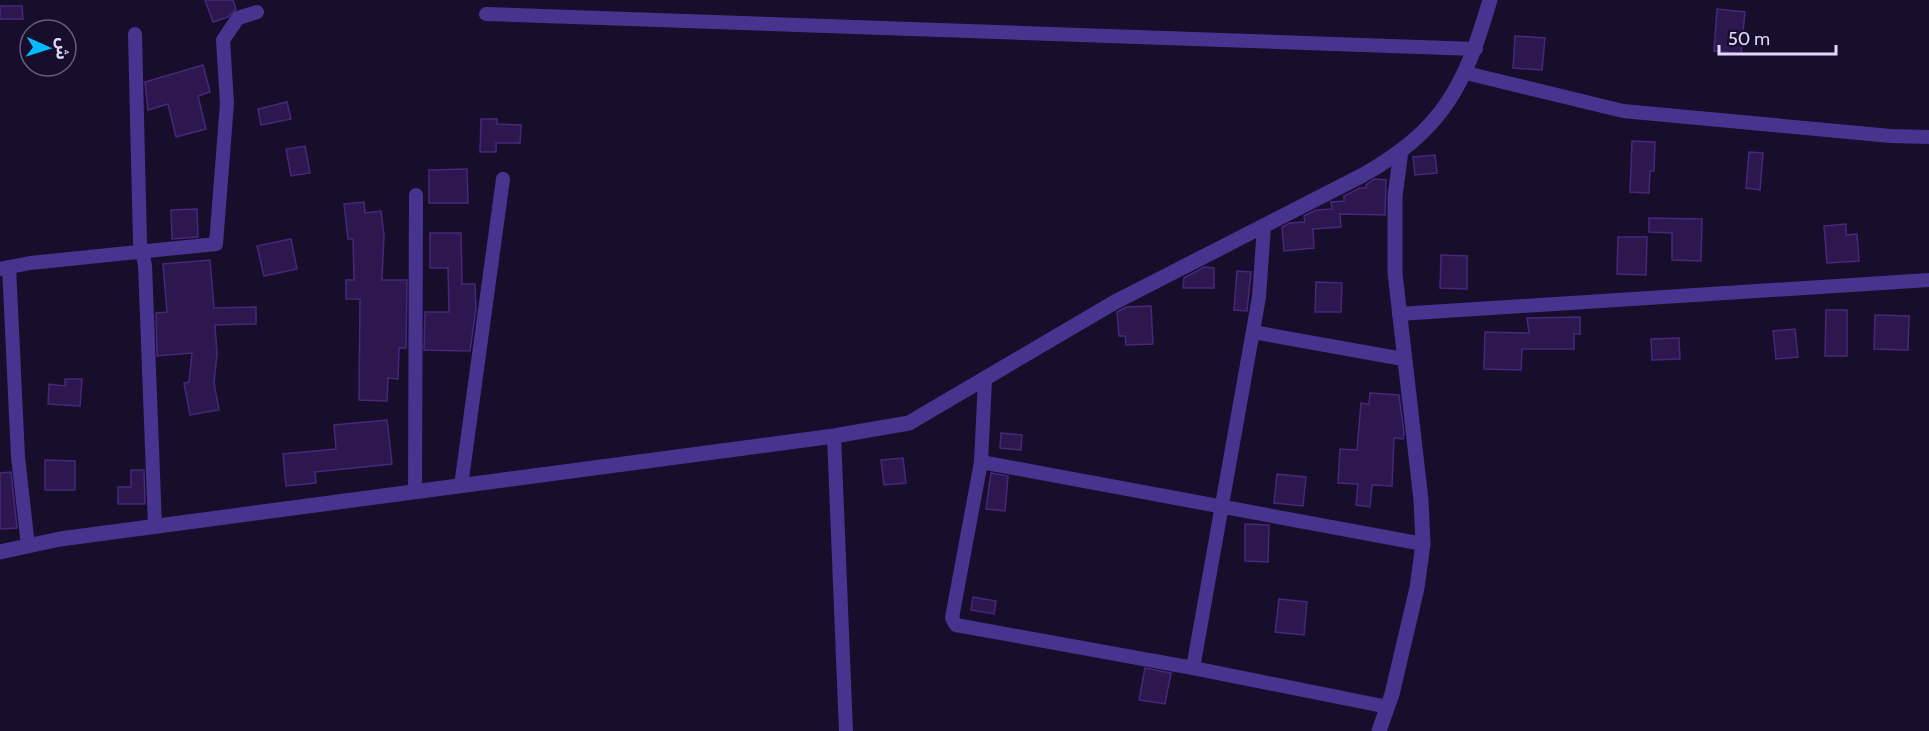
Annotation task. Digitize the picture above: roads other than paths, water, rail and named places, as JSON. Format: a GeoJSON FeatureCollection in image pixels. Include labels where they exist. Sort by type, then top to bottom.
{"type":"FeatureCollection","features":[{"type":"Feature","properties":{"kind":"street"},"geometry":{"type":"LineString","coordinates":[[0,552],[155,526],[834,436],[909,423],[1115,302],[1363,175],[1401,151],[1434,121],[1466,73],[1476,49],[1490,0]]}},
{"type":"Feature","properties":{"kind":"street"},"geometry":{"type":"LineString","coordinates":[[28,546],[18,457],[5,268],[216,244],[227,112],[223,40],[238,18],[257,12]]}},
{"type":"Feature","properties":{"kind":"street"},"geometry":{"type":"LineString","coordinates":[[486,14],[1476,49]]}},
{"type":"Feature","properties":{"kind":"street"},"geometry":{"type":"LineString","coordinates":[[135,34],[142,253],[145,265],[155,526]]}},
{"type":"Feature","properties":{"kind":"street"},"geometry":{"type":"LineString","coordinates":[[1466,73],[1623,111],[1891,136],[1929,137]]}},
{"type":"Feature","properties":{"kind":"street"},"geometry":{"type":"LineString","coordinates":[[1379,731],[1388,707],[1417,588],[1423,544],[1421,500],[1399,314],[1395,216],[1401,151]]}},
{"type":"Feature","properties":{"kind":"street"},"geometry":{"type":"LineString","coordinates":[[461,486],[503,179]]}},
{"type":"Feature","properties":{"kind":"street"},"geometry":{"type":"LineString","coordinates":[[415,492],[416,195]]}},
{"type":"Feature","properties":{"kind":"street"},"geometry":{"type":"LineString","coordinates":[[1193,668],[1262,279],[1264,226]]}},
{"type":"Feature","properties":{"kind":"street"},"geometry":{"type":"LineString","coordinates":[[1399,314],[1929,280]]}},
{"type":"Feature","properties":{"kind":"street"},"geometry":{"type":"LineString","coordinates":[[1253,332],[1403,359]]}},
{"type":"Feature","properties":{"kind":"street"},"geometry":{"type":"LineString","coordinates":[[985,380],[981,462],[952,618],[956,626],[1193,668],[1388,707]]}},
{"type":"Feature","properties":{"kind":"street"},"geometry":{"type":"LineString","coordinates":[[834,436],[846,731]]}},
{"type":"Feature","properties":{"kind":"street"},"geometry":{"type":"LineString","coordinates":[[981,462],[1423,544]]}}]}
